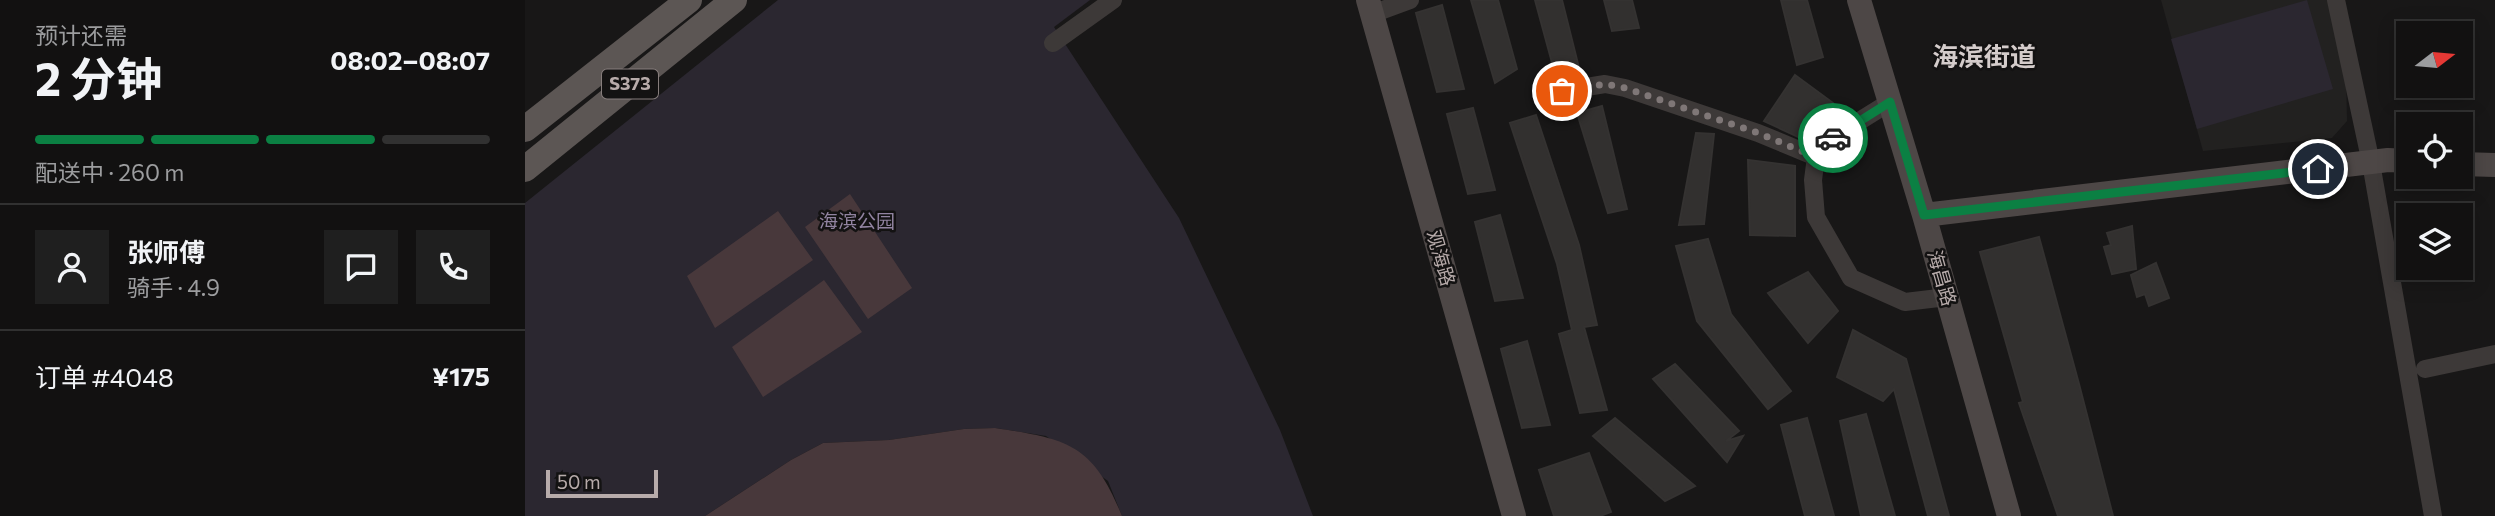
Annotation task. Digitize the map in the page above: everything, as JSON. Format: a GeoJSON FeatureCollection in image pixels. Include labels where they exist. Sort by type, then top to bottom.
{"type":"FeatureCollection","features":[{"type":"Feature","properties":{"kind":"main road","name":"S373"},"geometry":{"type":"LineString","coordinates":[[525,129],[689,0]]}},
{"type":"Feature","properties":{"kind":"main road","name":"S373"},"geometry":{"type":"LineString","coordinates":[[525,169],[734,0]]}},
{"type":"Feature","properties":{"kind":"street"},"geometry":{"type":"LineString","coordinates":[[1053,43],[1113,0]]}},
{"type":"Feature","properties":{"kind":"street"},"geometry":{"type":"LineString","coordinates":[[1370,7],[1410,0]]}},
{"type":"Feature","properties":{"kind":"street","name":"海昌路"},"geometry":{"type":"LineString","coordinates":[[1859,0],[1924,215],[2009,516]]}},
{"type":"Feature","properties":{"kind":"street"},"geometry":{"type":"LineString","coordinates":[[2336,0],[2371,163],[2433,516]]}},
{"type":"Feature","properties":{"kind":"street","name":"观海路"},"geometry":{"type":"LineString","coordinates":[[1370,7],[1514,516]]}},
{"type":"Feature","properties":{"kind":"street"},"geometry":{"type":"LineString","coordinates":[[1562,91],[1605,84],[1625,88],[1758,133],[1816,157]]}},
{"type":"Feature","properties":{"kind":"street"},"geometry":{"type":"LineString","coordinates":[[1890,102],[1829,140],[1816,157],[1816,217],[1851,278],[1905,302],[1947,297]]}},
{"type":"Feature","properties":{"kind":"street"},"geometry":{"type":"LineString","coordinates":[[1924,215],[2396,162]]}},
{"type":"Feature","properties":{"kind":"street"},"geometry":{"type":"LineString","coordinates":[[2473,164],[2495,165]]}},
{"type":"Feature","properties":{"kind":"street"},"geometry":{"type":"LineString","coordinates":[[2425,369],[2495,354]]}},
{"type":"Feature","properties":{"kind":"shaded area"},"geometry":{"type":"Polygon","coordinates":[[[2161,0],[2330,0],[2346,74],[2347,121],[2332,138],[2203,151],[2161,0]]]}},
{"type":"Feature","properties":{"kind":"shaded area"},"geometry":{"type":"Polygon","coordinates":[[[850,194],[912,288],[868,319],[805,227],[850,194]]]}},
{"type":"Feature","properties":{"kind":"shaded area"},"geometry":{"type":"Polygon","coordinates":[[[778,211],[813,260],[715,328],[687,276],[778,211]]]}},
{"type":"Feature","properties":{"kind":"shaded area"},"geometry":{"type":"Polygon","coordinates":[[[824,280],[862,332],[763,397],[732,347],[824,280]]]}},
{"type":"Feature","properties":{"kind":"shaded area"},"geometry":{"type":"Polygon","coordinates":[[[995,428],[1042,436],[1075,449],[1100,473],[1122,516],[705,516],[791,460],[823,443],[889,440],[964,429],[995,428]]]}},
{"type":"Feature","properties":{"kind":"green space","name":"海滨公园"},"geometry":{"type":"Polygon","coordinates":[[[778,0],[1090,0],[1054,27],[1179,218],[1280,430],[1313,516],[1122,516],[1108,481],[1046,436],[995,428],[964,429],[889,440],[823,443],[791,460],[705,516],[525,516],[525,203],[778,0]]]}},
{"type":"Feature","properties":{"kind":"green space"},"geometry":{"type":"Polygon","coordinates":[[[2307,0],[2333,89],[2197,129],[2171,39],[2307,0]]]}},
{"type":"Feature","properties":{"kind":"building"},"geometry":{"type":"Polygon","coordinates":[[[1471,0],[1498,0],[1517,69],[1495,83],[1471,0]]]}},
{"type":"Feature","properties":{"kind":"building"},"geometry":{"type":"Polygon","coordinates":[[[1535,0],[1562,0],[1581,76],[1557,81],[1535,0]]]}},
{"type":"Feature","properties":{"kind":"building"},"geometry":{"type":"Polygon","coordinates":[[[1604,0],[1632,0],[1639,28],[1612,31],[1604,0]]]}},
{"type":"Feature","properties":{"kind":"building"},"geometry":{"type":"Polygon","coordinates":[[[1781,0],[1807,0],[1823,57],[1797,65],[1781,0]]]}},
{"type":"Feature","properties":{"kind":"building"},"geometry":{"type":"Polygon","coordinates":[[[1442,5],[1464,89],[1437,92],[1416,13],[1442,5]]]}},
{"type":"Feature","properties":{"kind":"building"},"geometry":{"type":"Polygon","coordinates":[[[1795,75],[1833,103],[1809,142],[1764,121],[1795,75]]]}},
{"type":"Feature","properties":{"kind":"building"},"geometry":{"type":"Polygon","coordinates":[[[1602,106],[1627,209],[1608,213],[1577,113],[1602,106]]]}},
{"type":"Feature","properties":{"kind":"building"},"geometry":{"type":"Polygon","coordinates":[[[1473,108],[1495,190],[1468,194],[1447,114],[1473,108]]]}},
{"type":"Feature","properties":{"kind":"building"},"geometry":{"type":"Polygon","coordinates":[[[1536,115],[1579,245],[1597,325],[1584,327],[1607,410],[1580,413],[1559,334],[1572,330],[1557,264],[1510,123],[1536,115]]]}},
{"type":"Feature","properties":{"kind":"building"},"geometry":{"type":"Polygon","coordinates":[[[1696,133],[1714,134],[1704,224],[1679,225],[1696,133]]]}},
{"type":"Feature","properties":{"kind":"building"},"geometry":{"type":"Polygon","coordinates":[[[1748,160],[1795,166],[1795,236],[1750,235],[1748,160]]]}},
{"type":"Feature","properties":{"kind":"building"},"geometry":{"type":"Polygon","coordinates":[[[1500,215],[1523,298],[1495,301],[1475,222],[1500,215]]]}},
{"type":"Feature","properties":{"kind":"building"},"geometry":{"type":"Polygon","coordinates":[[[2132,226],[2136,269],[2112,274],[2104,247],[2111,245],[2107,233],[2132,226]]]}},
{"type":"Feature","properties":{"kind":"building"},"geometry":{"type":"Polygon","coordinates":[[[2039,237],[2113,516],[2058,516],[2019,403],[2023,402],[1980,252],[2039,237]]]}},
{"type":"Feature","properties":{"kind":"building"},"geometry":{"type":"Polygon","coordinates":[[[1708,239],[1731,314],[1791,391],[1768,409],[1697,321],[1676,246],[1708,239]]]}},
{"type":"Feature","properties":{"kind":"building"},"geometry":{"type":"Polygon","coordinates":[[[2156,263],[2169,298],[2149,306],[2145,294],[2137,297],[2131,275],[2156,263]]]}},
{"type":"Feature","properties":{"kind":"building"},"geometry":{"type":"Polygon","coordinates":[[[1808,272],[1838,311],[1808,343],[1768,293],[1808,272]]]}},
{"type":"Feature","properties":{"kind":"building"},"geometry":{"type":"Polygon","coordinates":[[[1853,330],[1906,359],[1949,516],[1928,516],[1894,389],[1883,401],[1837,377],[1853,330]]]}},
{"type":"Feature","properties":{"kind":"building"},"geometry":{"type":"Polygon","coordinates":[[[1527,341],[1550,425],[1522,428],[1501,349],[1527,341]]]}},
{"type":"Feature","properties":{"kind":"building"},"geometry":{"type":"Polygon","coordinates":[[[1675,364],[1739,431],[1726,441],[1743,436],[1727,462],[1653,379],[1675,364]]]}},
{"type":"Feature","properties":{"kind":"building"},"geometry":{"type":"Polygon","coordinates":[[[1866,414],[1895,516],[1861,516],[1840,421],[1866,414]]]}},
{"type":"Feature","properties":{"kind":"building"},"geometry":{"type":"Polygon","coordinates":[[[1615,418],[1695,486],[1665,501],[1593,436],[1615,418]]]}},
{"type":"Feature","properties":{"kind":"building"},"geometry":{"type":"Polygon","coordinates":[[[1807,418],[1834,516],[1805,516],[1781,425],[1807,418]]]}},
{"type":"Feature","properties":{"kind":"building"},"geometry":{"type":"Polygon","coordinates":[[[1589,453],[1611,512],[1600,516],[1554,516],[1539,470],[1589,453]]]}},
{"type":"Feature","properties":{"kind":"way so far"},"geometry":{"type":"LineString","coordinates":[[1562,91],[1605,84],[1625,88],[1758,133],[1816,157],[1833,138]]}},
{"type":"Feature","properties":{"kind":"district","name":"海滨街道"},"geometry":{"type":"Point","coordinates":[1984,57]}},
{"type":"Feature","properties":{"kind":"route"},"geometry":{"type":"LineString","coordinates":[[1833,138],[1890,102],[1924,215],[2318,169]]}}]}
